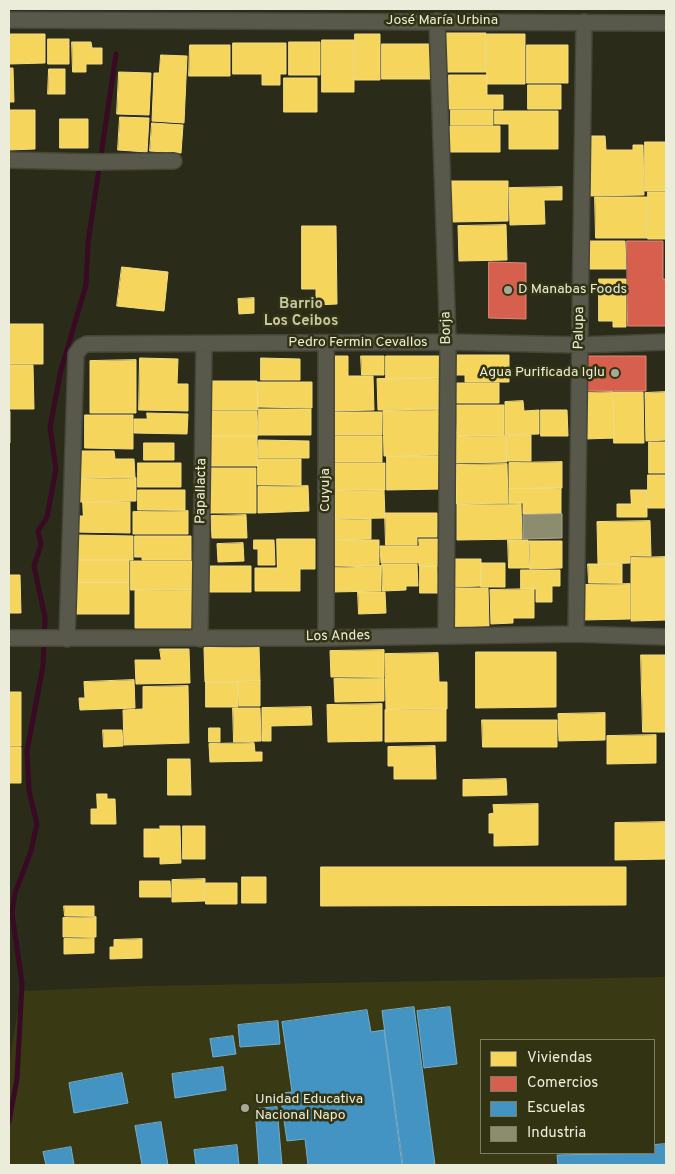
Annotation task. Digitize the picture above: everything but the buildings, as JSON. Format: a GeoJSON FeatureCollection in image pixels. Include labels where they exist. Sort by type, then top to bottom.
{"type":"FeatureCollection","features":[{"type":"Feature","properties":{"kind":"street","name":"José María Urbina"},"geometry":{"type":"LineString","coordinates":[[9,20],[666,22]]}},
{"type":"Feature","properties":{"kind":"street","name":"Borja"},"geometry":{"type":"LineString","coordinates":[[437,22],[448,342],[446,636]]}},
{"type":"Feature","properties":{"kind":"street","name":"Palupa"},"geometry":{"type":"LineString","coordinates":[[576,634],[584,22]]}},
{"type":"Feature","properties":{"kind":"street"},"geometry":{"type":"LineString","coordinates":[[9,160],[174,161]]}},
{"type":"Feature","properties":{"kind":"street","name":"Cuyuja"},"geometry":{"type":"LineString","coordinates":[[326,342],[326,638]]}},
{"type":"Feature","properties":{"kind":"street","name":"Pedro Fermin Cevallos"},"geometry":{"type":"LineString","coordinates":[[64,639],[76,354],[81,347],[87,344],[448,342],[580,345],[666,342]]}},
{"type":"Feature","properties":{"kind":"street","name":"Papallacta"},"geometry":{"type":"LineString","coordinates":[[200,638],[204,344]]}},
{"type":"Feature","properties":{"kind":"street","name":"Los Andes"},"geometry":{"type":"LineString","coordinates":[[9,638],[326,638],[576,634],[666,637]]}},
{"type":"Feature","properties":{"kind":"shaded area","name":"Unidad Educativa Nacional Napo"},"geometry":{"type":"Polygon","coordinates":[[[666,977],[666,1165],[9,1165],[9,1064],[21,991],[145,986],[666,977]]]}},
{"type":"Feature","properties":{"kind":"waterway"},"geometry":{"type":"LineString","coordinates":[[9,1122],[17,1079],[22,983],[12,913],[15,893],[31,851],[37,824],[29,791],[27,751],[43,666],[45,617],[34,566],[41,544],[38,531],[47,517],[56,469],[50,427],[61,370],[86,285],[88,243],[116,54]]}},
{"type":"Feature","properties":{"kind":"place","name":"D Manabas Foods"},"geometry":{"type":"Point","coordinates":[508,290]}},
{"type":"Feature","properties":{"kind":"place","name":"Agua Purificada Iglu"},"geometry":{"type":"Point","coordinates":[615,373]}},
{"type":"Feature","properties":{"kind":"place","name":"Unidad Educativa Nacional Napo"},"geometry":{"type":"Point","coordinates":[245,1108]}},
{"type":"Feature","properties":{"kind":"district","name":"Barrio Los Ceibos"},"geometry":{"type":"Point","coordinates":[301,314]}}]}
